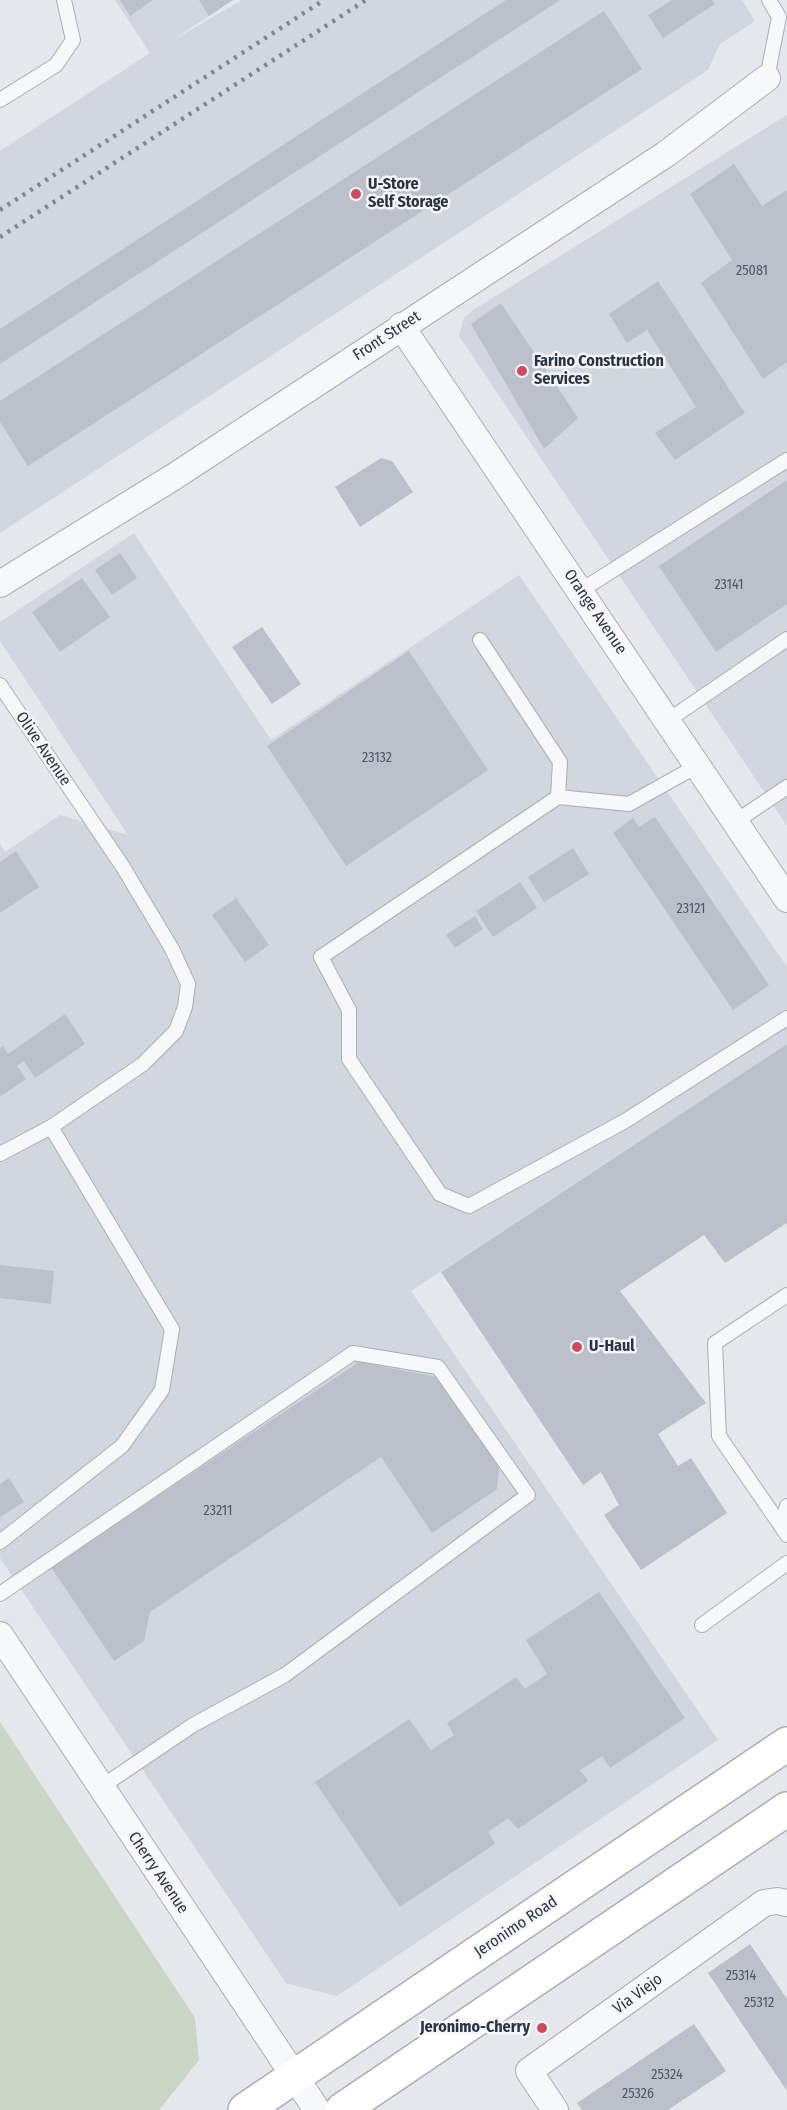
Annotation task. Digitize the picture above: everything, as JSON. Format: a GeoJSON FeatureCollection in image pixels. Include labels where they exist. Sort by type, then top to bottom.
{"type":"FeatureCollection","features":[{"type":"Feature","properties":{"kind":"main road","name":"Jeronimo Road"},"geometry":{"type":"LineString","coordinates":[[245,2110],[787,1744]]}},
{"type":"Feature","properties":{"kind":"main road"},"geometry":{"type":"LineString","coordinates":[[342,2110],[787,1809]]}},
{"type":"Feature","properties":{"kind":"street","name":"Front Street"},"geometry":{"type":"LineString","coordinates":[[0,584],[175,476],[666,154],[767,78]]}},
{"type":"Feature","properties":{"kind":"street","name":"Orange Avenue"},"geometry":{"type":"LineString","coordinates":[[401,326],[787,899]]}},
{"type":"Feature","properties":{"kind":"street","name":"Cherry Avenue"},"geometry":{"type":"LineString","coordinates":[[0,1635],[317,2110]]}},
{"type":"Feature","properties":{"kind":"street","name":"Via Viejo"},"geometry":{"type":"LineString","coordinates":[[555,2110],[529,2071],[764,1903],[777,1901],[787,1903]]}},
{"type":"Feature","properties":{"kind":"lane"},"geometry":{"type":"LineString","coordinates":[[0,100],[56,65],[73,40],[64,0]]}},
{"type":"Feature","properties":{"kind":"lane"},"geometry":{"type":"LineString","coordinates":[[767,78],[779,17],[769,0]]}},
{"type":"Feature","properties":{"kind":"lane"},"geometry":{"type":"LineString","coordinates":[[580,591],[787,460]]}},
{"type":"Feature","properties":{"kind":"lane"},"geometry":{"type":"LineString","coordinates":[[668,721],[787,639]]}},
{"type":"Feature","properties":{"kind":"lane"},"geometry":{"type":"LineString","coordinates":[[480,640],[560,762],[558,797]]}},
{"type":"Feature","properties":{"kind":"lane","name":"Olive Avenue"},"geometry":{"type":"LineString","coordinates":[[0,685],[87,812],[172,950],[188,984],[185,1007],[176,1031],[143,1064],[51,1127],[0,1154]]}},
{"type":"Feature","properties":{"kind":"lane"},"geometry":{"type":"LineString","coordinates":[[697,766],[629,804],[558,797],[321,957],[349,1010],[350,1059],[440,1194],[469,1206],[625,1121],[787,1018]]}},
{"type":"Feature","properties":{"kind":"lane"},"geometry":{"type":"LineString","coordinates":[[735,822],[787,787]]}},
{"type":"Feature","properties":{"kind":"lane"},"geometry":{"type":"LineString","coordinates":[[0,1542],[122,1446],[162,1390],[172,1329],[51,1127]]}},
{"type":"Feature","properties":{"kind":"lane"},"geometry":{"type":"LineString","coordinates":[[784,1531],[718,1436],[715,1343],[787,1295]]}},
{"type":"Feature","properties":{"kind":"lane"},"geometry":{"type":"LineString","coordinates":[[0,1594],[352,1353],[438,1367],[528,1495],[285,1675],[193,1725],[101,1787]]}},
{"type":"Feature","properties":{"kind":"lane"},"geometry":{"type":"LineString","coordinates":[[784,1531],[787,1506]]}},
{"type":"Feature","properties":{"kind":"lane"},"geometry":{"type":"LineString","coordinates":[[702,1625],[787,1563]]}},
{"type":"Feature","properties":{"kind":"shaded area","name":"U-Store Self Storage"},"geometry":{"type":"Polygon","coordinates":[[[115,0],[233,0],[168,43],[242,0],[742,0],[755,21],[720,44],[708,70],[0,533],[0,151],[150,53],[115,0]]]}},
{"type":"Feature","properties":{"kind":"shaded area"},"geometry":{"type":"Polygon","coordinates":[[[787,115],[787,826],[459,336],[464,318],[473,310],[787,115]]]}},
{"type":"Feature","properties":{"kind":"shaded area"},"geometry":{"type":"Polygon","coordinates":[[[134,533],[271,740],[519,575],[787,967],[787,1044],[411,1291],[718,1740],[337,1996],[286,1983],[0,1558],[0,844],[5,852],[60,815],[128,835],[0,641],[0,622],[134,533]]]}},
{"type":"Feature","properties":{"kind":"green space"},"geometry":{"type":"Polygon","coordinates":[[[0,1722],[195,2018],[199,2060],[159,2110],[0,2110],[0,1722]]]}},
{"type":"Feature","properties":{"kind":"building"},"geometry":{"type":"Polygon","coordinates":[[[120,0],[153,0],[130,16],[120,0]]]}},
{"type":"Feature","properties":{"kind":"building"},"geometry":{"type":"Polygon","coordinates":[[[199,0],[233,0],[209,16],[199,0]]]}},
{"type":"Feature","properties":{"kind":"building"},"geometry":{"type":"Polygon","coordinates":[[[506,0],[560,0],[0,364],[0,329],[506,0]]]}},
{"type":"Feature","properties":{"kind":"building"},"geometry":{"type":"Polygon","coordinates":[[[672,0],[712,0],[715,4],[663,38],[648,15],[672,0]]]}},
{"type":"Feature","properties":{"kind":"building"},"geometry":{"type":"Polygon","coordinates":[[[604,11],[642,69],[28,466],[0,422],[0,401],[604,11]]]}},
{"type":"Feature","properties":{"kind":"building"},"geometry":{"type":"Polygon","coordinates":[[[734,164],[762,206],[787,190],[787,362],[763,379],[701,283],[732,260],[690,194],[734,164]]]}},
{"type":"Feature","properties":{"kind":"building"},"geometry":{"type":"Polygon","coordinates":[[[658,281],[745,413],[675,460],[655,433],[696,407],[647,330],[627,343],[609,314],[658,281]]]}},
{"type":"Feature","properties":{"kind":"building","name":"Farino Construction Services"},"geometry":{"type":"Polygon","coordinates":[[[501,303],[578,418],[544,449],[471,324],[501,303]]]}},
{"type":"Feature","properties":{"kind":"building"},"geometry":{"type":"Polygon","coordinates":[[[381,458],[392,461],[413,492],[360,527],[335,487],[381,458]]]}},
{"type":"Feature","properties":{"kind":"building"},"geometry":{"type":"Polygon","coordinates":[[[787,480],[787,604],[716,652],[659,566],[787,480]]]}},
{"type":"Feature","properties":{"kind":"building"},"geometry":{"type":"Polygon","coordinates":[[[120,553],[137,578],[112,595],[95,570],[120,553]]]}},
{"type":"Feature","properties":{"kind":"building"},"geometry":{"type":"Polygon","coordinates":[[[82,578],[110,617],[60,652],[32,612],[82,578]]]}},
{"type":"Feature","properties":{"kind":"building"},"geometry":{"type":"Polygon","coordinates":[[[262,627],[301,684],[272,704],[232,647],[262,627]]]}},
{"type":"Feature","properties":{"kind":"building"},"geometry":{"type":"Polygon","coordinates":[[[409,651],[488,770],[346,866],[267,746],[409,651]]]}},
{"type":"Feature","properties":{"kind":"building"},"geometry":{"type":"Polygon","coordinates":[[[655,817],[769,985],[733,1010],[613,833],[633,818],[639,827],[655,817]]]}},
{"type":"Feature","properties":{"kind":"building"},"geometry":{"type":"Polygon","coordinates":[[[573,848],[589,874],[544,902],[528,877],[573,848]]]}},
{"type":"Feature","properties":{"kind":"building"},"geometry":{"type":"Polygon","coordinates":[[[16,851],[39,887],[0,913],[0,862],[16,851]]]}},
{"type":"Feature","properties":{"kind":"building"},"geometry":{"type":"Polygon","coordinates":[[[520,882],[537,908],[493,937],[476,911],[520,882]]]}},
{"type":"Feature","properties":{"kind":"building"},"geometry":{"type":"Polygon","coordinates":[[[236,898],[269,945],[245,962],[212,915],[236,898]]]}},
{"type":"Feature","properties":{"kind":"building"},"geometry":{"type":"Polygon","coordinates":[[[475,916],[483,929],[455,948],[446,935],[475,916]]]}},
{"type":"Feature","properties":{"kind":"building"},"geometry":{"type":"Polygon","coordinates":[[[65,1014],[85,1044],[35,1078],[24,1061],[17,1066],[26,1079],[0,1097],[0,1048],[3,1046],[8,1054],[65,1014]]]}},
{"type":"Feature","properties":{"kind":"building","name":"U-Haul"},"geometry":{"type":"Polygon","coordinates":[[[787,1044],[787,1223],[725,1263],[704,1235],[620,1291],[706,1403],[658,1434],[678,1466],[691,1458],[727,1513],[641,1570],[604,1515],[619,1505],[601,1472],[583,1485],[441,1272],[787,1044]]]}},
{"type":"Feature","properties":{"kind":"building"},"geometry":{"type":"Polygon","coordinates":[[[0,1265],[54,1271],[51,1304],[0,1298],[0,1265]]]}},
{"type":"Feature","properties":{"kind":"building"},"geometry":{"type":"Polygon","coordinates":[[[359,1362],[437,1377],[499,1468],[497,1489],[432,1533],[381,1457],[150,1612],[144,1641],[114,1661],[51,1567],[359,1362]]]}},
{"type":"Feature","properties":{"kind":"building"},"geometry":{"type":"Polygon","coordinates":[[[9,1478],[24,1502],[0,1517],[0,1484],[9,1478]]]}},
{"type":"Feature","properties":{"kind":"building"},"geometry":{"type":"Polygon","coordinates":[[[599,1592],[685,1718],[610,1768],[602,1756],[580,1770],[588,1781],[518,1829],[508,1818],[488,1832],[495,1844],[400,1907],[315,1782],[409,1719],[431,1750],[454,1735],[447,1723],[516,1677],[525,1689],[547,1674],[526,1640],[599,1592]]]}},
{"type":"Feature","properties":{"kind":"building"},"geometry":{"type":"Polygon","coordinates":[[[750,1944],[787,1999],[787,2091],[708,1973],[750,1944]]]}},
{"type":"Feature","properties":{"kind":"building"},"geometry":{"type":"Polygon","coordinates":[[[694,2024],[726,2071],[668,2110],[582,2110],[577,2103],[694,2024]]]}},
{"type":"Feature","properties":{"kind":"railway"},"geometry":{"type":"LineString","coordinates":[[0,210],[324,0]]}},
{"type":"Feature","properties":{"kind":"railway"},"geometry":{"type":"LineString","coordinates":[[0,237],[366,0]]}},
{"type":"Feature","properties":{"kind":"place","name":"U-Store Self Storage"},"geometry":{"type":"Point","coordinates":[356,194]}},
{"type":"Feature","properties":{"kind":"place","name":"Farino Construction Services"},"geometry":{"type":"Point","coordinates":[522,371]}},
{"type":"Feature","properties":{"kind":"place","name":"U-Haul"},"geometry":{"type":"Point","coordinates":[577,1347]}},
{"type":"Feature","properties":{"kind":"place","name":"Jeronimo-Cherry"},"geometry":{"type":"Point","coordinates":[542,2028]}}]}
